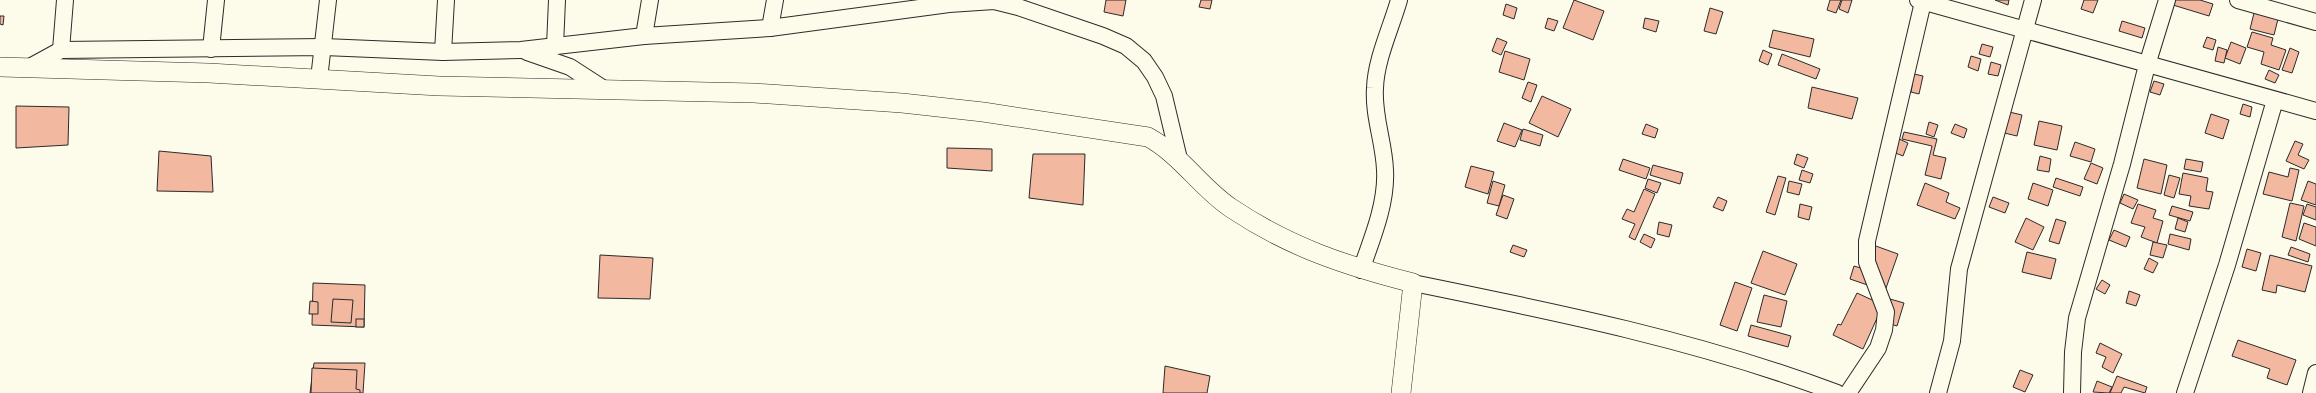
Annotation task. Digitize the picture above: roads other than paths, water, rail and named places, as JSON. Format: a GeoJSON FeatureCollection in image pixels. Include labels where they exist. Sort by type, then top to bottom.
{"type":"FeatureCollection","features":[{"type":"Feature","properties":{"kind":"street"},"geometry":{"type":"LineString","coordinates":[[61,50],[66,0]]}},
{"type":"Feature","properties":{"kind":"street"},"geometry":{"type":"LineString","coordinates":[[211,49],[216,0]]}},
{"type":"Feature","properties":{"kind":"street"},"geometry":{"type":"LineString","coordinates":[[320,80],[328,0]]}},
{"type":"Feature","properties":{"kind":"street"},"geometry":{"type":"LineString","coordinates":[[443,52],[446,0]]}},
{"type":"Feature","properties":{"kind":"street"},"geometry":{"type":"LineString","coordinates":[[555,46],[557,0]]}},
{"type":"Feature","properties":{"kind":"street"},"geometry":{"type":"LineString","coordinates":[[644,36],[650,0]]}},
{"type":"Feature","properties":{"kind":"street"},"geometry":{"type":"LineString","coordinates":[[770,28],[775,0]]}},
{"type":"Feature","properties":{"kind":"street"},"geometry":{"type":"LineString","coordinates":[[1361,270],[1375,231],[1384,192],[1385,171],[1374,105],[1375,86],[1399,0]]}},
{"type":"Feature","properties":{"kind":"street"},"geometry":{"type":"LineString","coordinates":[[1938,393],[1952,341],[1959,269],[2033,0]]}},
{"type":"Feature","properties":{"kind":"street"},"geometry":{"type":"LineString","coordinates":[[2072,393],[2073,352],[2077,318],[2122,164],[2147,65],[2167,0]]}},
{"type":"Feature","properties":{"kind":"street"},"geometry":{"type":"LineString","coordinates":[[2238,0],[2316,22]]}},
{"type":"Feature","properties":{"kind":"street"},"geometry":{"type":"LineString","coordinates":[[28,68],[61,50],[324,47],[443,52],[522,50],[644,36],[770,28],[917,4],[949,4],[994,1],[1018,7],[1103,36],[1126,46],[1144,61],[1155,77],[1164,96],[1179,159]]}},
{"type":"Feature","properties":{"kind":"street"},"geometry":{"type":"LineString","coordinates":[[1848,393],[1878,348],[1884,330],[1886,312],[1867,262],[1867,241],[1920,1],[2316,111]]}},
{"type":"Feature","properties":{"kind":"street"},"geometry":{"type":"LineString","coordinates":[[522,50],[570,67],[604,89]]}},
{"type":"Feature","properties":{"kind":"street"},"geometry":{"type":"LineString","coordinates":[[0,67],[209,73],[439,86],[754,93],[902,103],[983,112],[1148,138],[1162,145],[1179,159],[1231,208],[1306,250],[1361,270],[1413,283],[1558,313],[1653,335],[1737,358],[1837,393]]}},
{"type":"Feature","properties":{"kind":"street"},"geometry":{"type":"LineString","coordinates":[[2185,393],[2227,265],[2275,100]]}},
{"type":"Feature","properties":{"kind":"street"},"geometry":{"type":"LineString","coordinates":[[1400,393],[1413,283]]}},
{"type":"Feature","properties":{"kind":"street"},"geometry":{"type":"LineString","coordinates":[[2311,393],[2316,373]]}}]}
